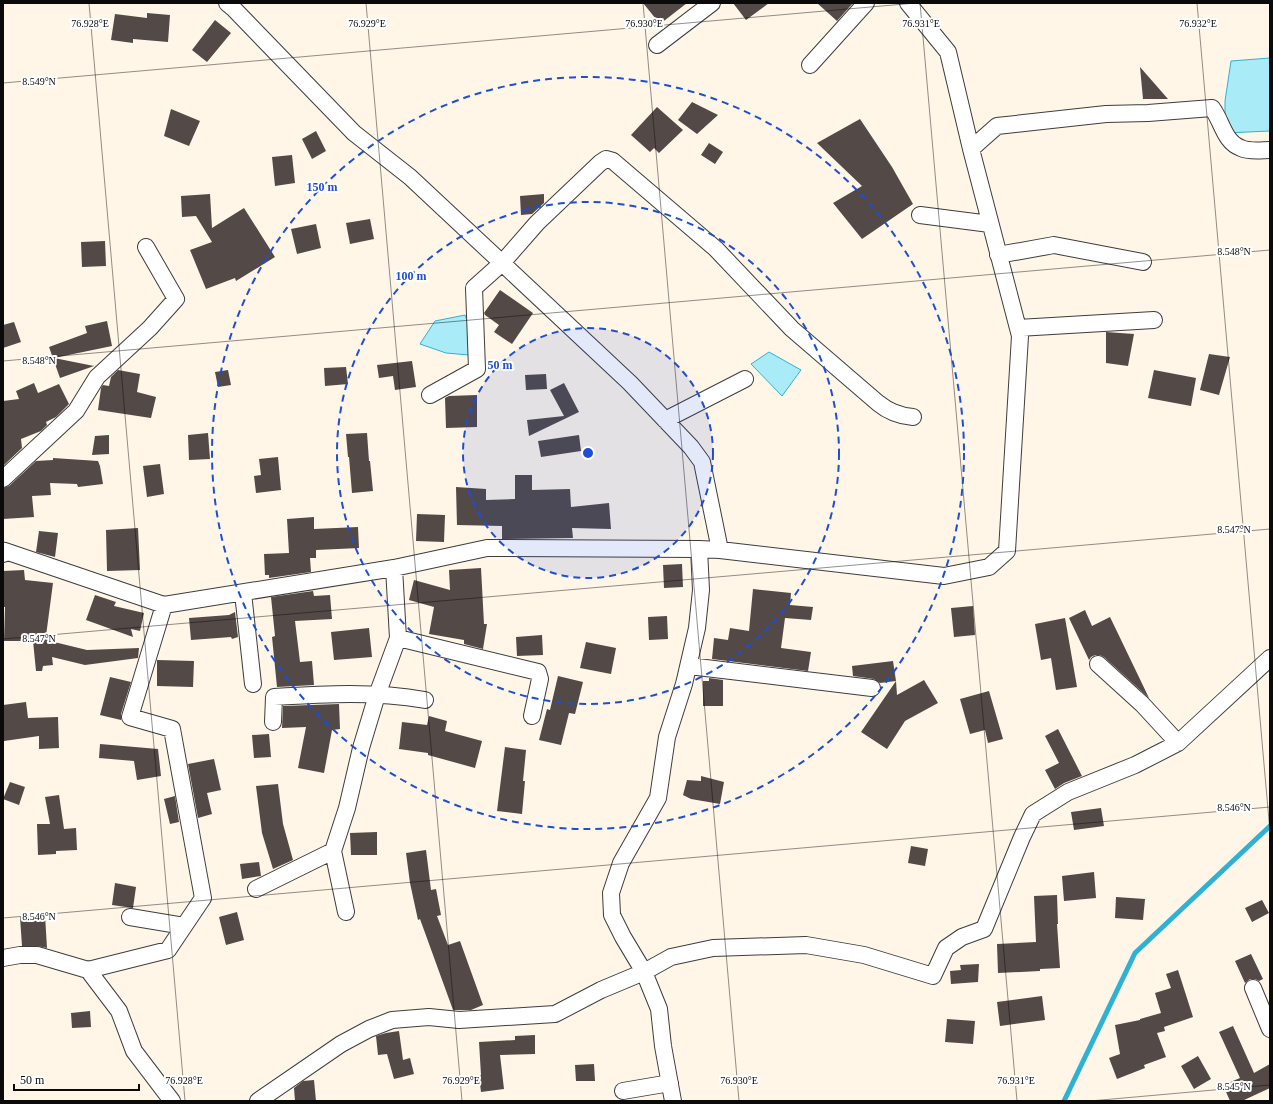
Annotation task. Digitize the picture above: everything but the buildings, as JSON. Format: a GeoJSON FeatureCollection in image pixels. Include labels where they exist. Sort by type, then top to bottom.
{"type":"FeatureCollection","features":[{"type":"Feature","properties":{"kind":"street"},"geometry":{"type":"LineString","coordinates":[[227,3],[354,132],[410,177],[630,383],[691,447],[702,462],[720,550]]}},
{"type":"Feature","properties":{"kind":"street"},"geometry":{"type":"LineString","coordinates":[[657,44],[712,3]]}},
{"type":"Feature","properties":{"kind":"street"},"geometry":{"type":"LineString","coordinates":[[810,64],[866,3]]}},
{"type":"Feature","properties":{"kind":"street"},"geometry":{"type":"LineString","coordinates":[[3,554],[5,551],[164,605],[394,568],[487,548],[699,548],[944,576],[990,567],[1007,551],[1020,336],[990,224],[948,52],[908,3]]}},
{"type":"Feature","properties":{"kind":"street"},"geometry":{"type":"LineString","coordinates":[[971,149],[997,126],[1106,114],[1148,113],[1212,108],[1229,141],[1242,149],[1270,150]]}},
{"type":"Feature","properties":{"kind":"street"},"geometry":{"type":"LineString","coordinates":[[430,395],[476,369],[474,288],[502,263],[537,223],[605,159],[612,160],[716,249],[792,329],[899,414]]}},
{"type":"Feature","properties":{"kind":"street"},"geometry":{"type":"LineString","coordinates":[[920,216],[990,224]]}},
{"type":"Feature","properties":{"kind":"street"},"geometry":{"type":"LineString","coordinates":[[998,255],[1054,245],[1143,262]]}},
{"type":"Feature","properties":{"kind":"street"},"geometry":{"type":"LineString","coordinates":[[3,479],[76,411],[97,377],[150,328],[176,299],[146,247]]}},
{"type":"Feature","properties":{"kind":"street"},"geometry":{"type":"LineString","coordinates":[[1018,328],[1154,320]]}},
{"type":"Feature","properties":{"kind":"street"},"geometry":{"type":"LineString","coordinates":[[665,420],[745,379]]}},
{"type":"Feature","properties":{"kind":"street"},"geometry":{"type":"LineString","coordinates":[[673,1101],[663,1046],[659,1009],[644,972],[612,915],[611,893],[621,863],[658,798],[667,737],[689,666],[697,628],[701,590],[699,548]]}},
{"type":"Feature","properties":{"kind":"street"},"geometry":{"type":"LineString","coordinates":[[346,912],[333,851],[347,808],[361,748],[376,695],[398,638],[394,568]]}},
{"type":"Feature","properties":{"kind":"street"},"geometry":{"type":"LineString","coordinates":[[243,593],[253,684]]}},
{"type":"Feature","properties":{"kind":"street"},"geometry":{"type":"LineString","coordinates":[[3,958],[20,955],[38,955],[88,970],[168,950],[203,898],[172,729],[130,717],[164,605]]}},
{"type":"Feature","properties":{"kind":"street"},"geometry":{"type":"LineString","coordinates":[[398,638],[538,672],[540,679],[532,716]]}},
{"type":"Feature","properties":{"kind":"street"},"geometry":{"type":"LineString","coordinates":[[258,1101],[341,1044],[369,1028],[392,1020],[429,1017],[459,1020],[555,1014],[601,990],[644,972],[671,957],[713,948],[806,945],[864,955],[933,976],[946,948],[962,937],[984,928],[1033,814],[1068,792],[1135,765],[1178,743],[1270,658]]}},
{"type":"Feature","properties":{"kind":"street"},"geometry":{"type":"LineString","coordinates":[[1098,664],[1142,704],[1178,743]]}},
{"type":"Feature","properties":{"kind":"street"},"geometry":{"type":"LineString","coordinates":[[689,666],[872,688]]}},
{"type":"Feature","properties":{"kind":"street"},"geometry":{"type":"LineString","coordinates":[[273,722],[274,697],[328,694],[376,695],[408,697],[425,700]]}},
{"type":"Feature","properties":{"kind":"street"},"geometry":{"type":"LineString","coordinates":[[256,889],[333,851]]}},
{"type":"Feature","properties":{"kind":"street"},"geometry":{"type":"LineString","coordinates":[[130,917],[184,926]]}},
{"type":"Feature","properties":{"kind":"street"},"geometry":{"type":"LineString","coordinates":[[88,970],[119,1011],[134,1051],[172,1101]]}},
{"type":"Feature","properties":{"kind":"street"},"geometry":{"type":"LineString","coordinates":[[1254,988],[1270,1028]]}},
{"type":"Feature","properties":{"kind":"street"},"geometry":{"type":"LineString","coordinates":[[623,1091],[670,1083]]}},
{"type":"Feature","properties":{"kind":"water"},"geometry":{"type":"Polygon","coordinates":[[[1270,58],[1270,131],[1225,133],[1225,101],[1231,61],[1270,58]]]}},
{"type":"Feature","properties":{"kind":"water"},"geometry":{"type":"Polygon","coordinates":[[[465,315],[481,356],[446,353],[420,344],[435,321],[465,315]]]}},
{"type":"Feature","properties":{"kind":"water"},"geometry":{"type":"Polygon","coordinates":[[[769,352],[801,370],[782,396],[751,364],[769,352]]]}},
{"type":"Feature","properties":{"kind":"waterway"},"geometry":{"type":"LineString","coordinates":[[1064,1101],[1135,953],[1270,826]]}}]}
